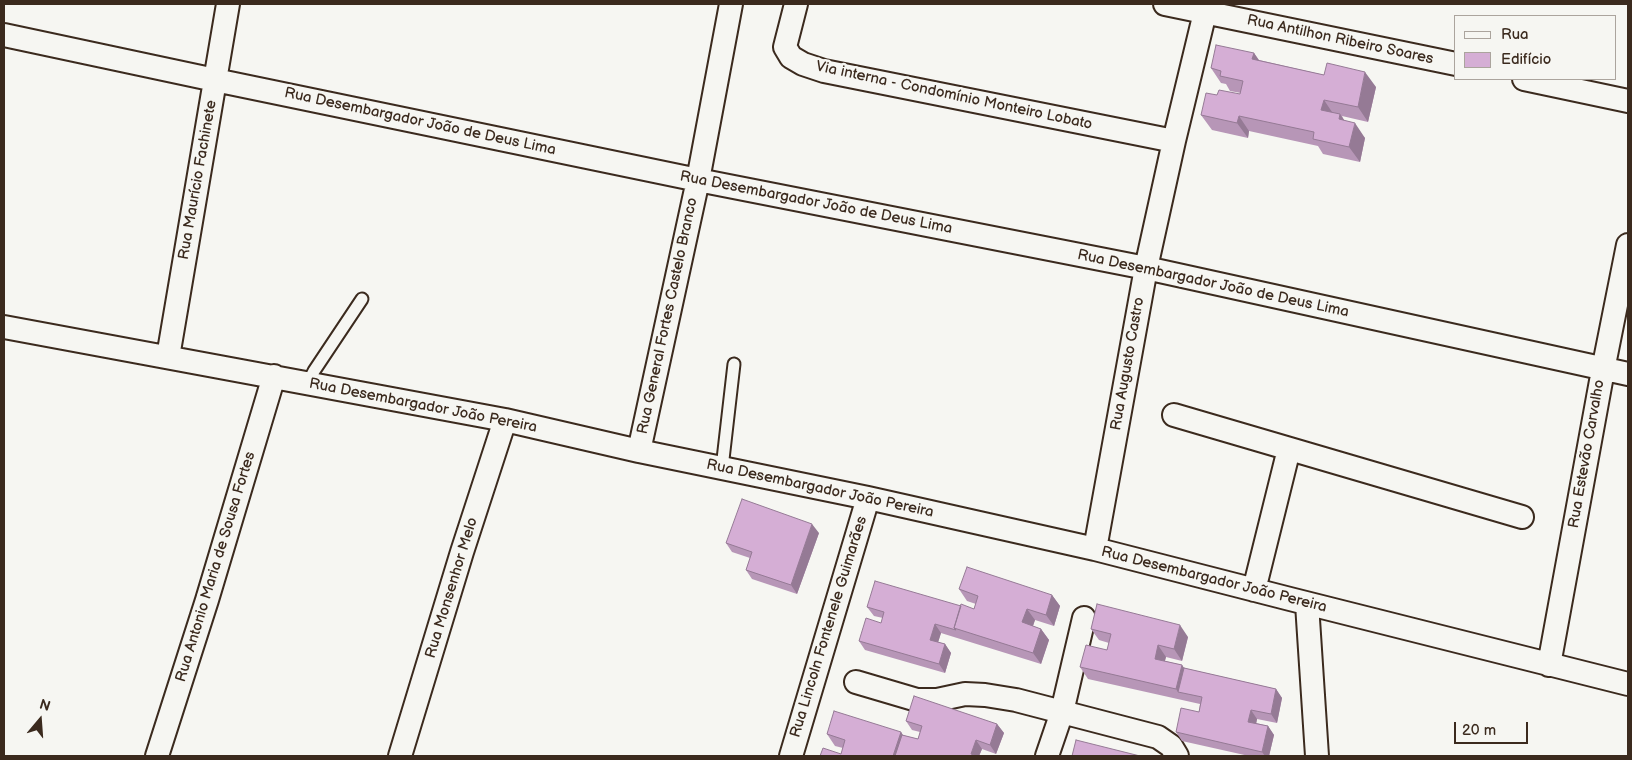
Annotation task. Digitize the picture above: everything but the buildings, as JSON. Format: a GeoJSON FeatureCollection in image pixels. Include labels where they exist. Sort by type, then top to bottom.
{"type":"FeatureCollection","features":[{"type":"Feature","properties":{"kind":"street","name":"Rua Maurício Fachinete"},"geometry":{"type":"LineString","coordinates":[[168,357],[228,4]]}},
{"type":"Feature","properties":{"kind":"street","name":"Rua General Fortes Castelo Branco"},"geometry":{"type":"LineString","coordinates":[[639,451],[698,180],[731,4]]}},
{"type":"Feature","properties":{"kind":"street","name":"Via interna - Condomínio Monteiro Lobato"},"geometry":{"type":"LineString","coordinates":[[796,4],[785,47],[791,57],[803,64],[824,71],[1174,140]]}},
{"type":"Feature","properties":{"kind":"street","name":"Rua Antilhon Ribeiro Soares"},"geometry":{"type":"LineString","coordinates":[[1165,4],[1206,8],[1454,64]]}},
{"type":"Feature","properties":{"kind":"street","name":"Rua Augusto Castro"},"geometry":{"type":"LineString","coordinates":[[1095,549],[1146,268],[1206,8]]}},
{"type":"Feature","properties":{"kind":"street","name":"Rua Desembargador João de Deus Lima"},"geometry":{"type":"LineString","coordinates":[[4,35],[698,180],[1146,268],[1628,374]]}},
{"type":"Feature","properties":{"kind":"street"},"geometry":{"type":"LineString","coordinates":[[1529,80],[1628,101]]}},
{"type":"Feature","properties":{"kind":"street","name":"Rua Estevão Carvalho"},"geometry":{"type":"LineString","coordinates":[[1549,665],[1628,245]]}},
{"type":"Feature","properties":{"kind":"street","name":"Rua Desembargador João Pereira"},"geometry":{"type":"LineString","coordinates":[[4,327],[505,420],[639,451],[868,498],[1095,549],[1628,684]]}},
{"type":"Feature","properties":{"kind":"street","name":"Rua Antonio Maria de Sousa Fortes"},"geometry":{"type":"LineString","coordinates":[[158,756],[274,376]]}},
{"type":"Feature","properties":{"kind":"street"},"geometry":{"type":"LineString","coordinates":[[1174,415],[1522,517]]}},
{"type":"Feature","properties":{"kind":"street","name":"Rua Monsenhor Melo"},"geometry":{"type":"LineString","coordinates":[[400,756],[462,552],[505,420]]}},
{"type":"Feature","properties":{"kind":"street"},"geometry":{"type":"LineString","coordinates":[[1254,590],[1289,449]]}},
{"type":"Feature","properties":{"kind":"street","name":"Rua Lincoln Fontenele Guimarães"},"geometry":{"type":"LineString","coordinates":[[791,756],[868,498]]}},
{"type":"Feature","properties":{"kind":"street"},"geometry":{"type":"LineString","coordinates":[[1307,604],[1317,756]]}},
{"type":"Feature","properties":{"kind":"street"},"geometry":{"type":"LineString","coordinates":[[1047,756],[1062,712],[1084,618]]}},
{"type":"Feature","properties":{"kind":"street"},"geometry":{"type":"LineString","coordinates":[[856,682],[917,700],[937,700],[966,694],[1016,700],[1158,737],[1171,746],[1177,756]]}},
{"type":"Feature","properties":{"kind":"lane"},"geometry":{"type":"LineString","coordinates":[[308,383],[362,299]]}},
{"type":"Feature","properties":{"kind":"lane"},"geometry":{"type":"LineString","coordinates":[[722,468],[734,364]]}}]}
